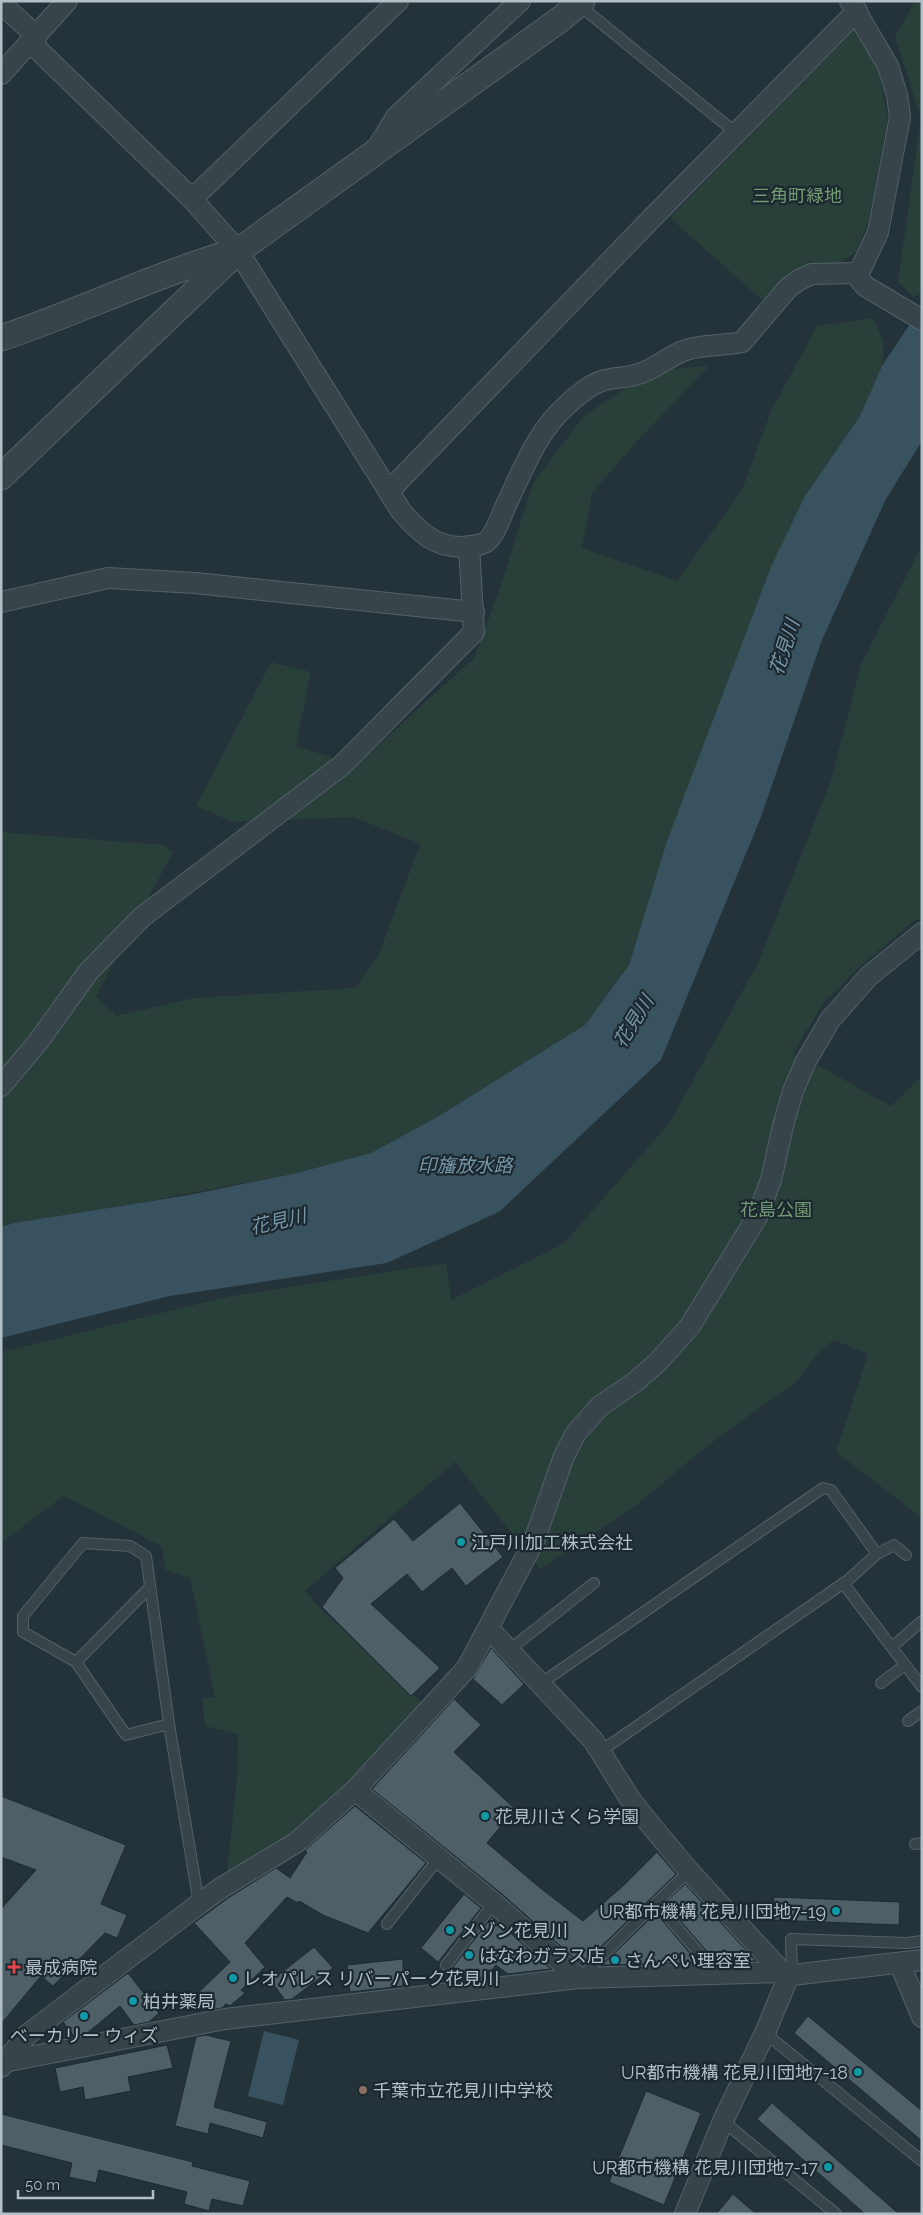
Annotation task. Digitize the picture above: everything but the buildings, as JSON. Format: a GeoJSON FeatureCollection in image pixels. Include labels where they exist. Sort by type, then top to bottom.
{"type":"FeatureCollection","features":[{"type":"Feature","properties":{"kind":"street"},"geometry":{"type":"LineString","coordinates":[[1,74],[66,1]]}},
{"type":"Feature","properties":{"kind":"street"},"geometry":{"type":"LineString","coordinates":[[192,200],[398,1]]}},
{"type":"Feature","properties":{"kind":"street"},"geometry":{"type":"LineString","coordinates":[[374,154],[396,117],[520,1]]}},
{"type":"Feature","properties":{"kind":"street"},"geometry":{"type":"LineString","coordinates":[[1,477],[238,251],[562,18],[580,3]]}},
{"type":"Feature","properties":{"kind":"street"},"geometry":{"type":"LineString","coordinates":[[1,4],[33,39],[192,200],[238,251],[389,491],[412,523],[430,540],[445,545],[469,546],[486,542],[496,528],[535,444],[550,423],[582,393],[602,380],[636,375],[652,370],[666,358],[687,350],[742,342],[788,288],[812,274],[865,281],[922,320]]}},
{"type":"Feature","properties":{"kind":"street"},"geometry":{"type":"LineString","coordinates":[[389,491],[736,132],[854,6],[888,66],[897,94],[900,117],[878,232],[865,281]]}},
{"type":"Feature","properties":{"kind":"street"},"geometry":{"type":"LineString","coordinates":[[1,338],[46,323],[193,264],[238,251]]}},
{"type":"Feature","properties":{"kind":"street"},"geometry":{"type":"LineString","coordinates":[[1,1086],[38,1042],[89,971],[135,924],[341,766],[474,632],[469,546]]}},
{"type":"Feature","properties":{"kind":"street"},"geometry":{"type":"LineString","coordinates":[[1,602],[108,578],[195,582],[474,612]]}},
{"type":"Feature","properties":{"kind":"street"},"geometry":{"type":"LineString","coordinates":[[5,2064],[27,2035],[199,1904],[221,1888],[297,1842],[355,1790],[467,1668],[534,1541],[564,1456],[576,1433],[600,1406],[635,1382],[658,1362],[690,1326],[758,1217],[771,1180],[793,1092],[806,1061],[830,1020],[869,976],[922,933]]}},
{"type":"Feature","properties":{"kind":"street"},"geometry":{"type":"LineString","coordinates":[[489,1629],[594,1740],[630,1799],[689,1871],[787,1974],[787,1980],[765,2033],[723,2121],[689,2212]]}},
{"type":"Feature","properties":{"kind":"street"},"geometry":{"type":"LineString","coordinates":[[355,1790],[494,1903],[579,1978]]}},
{"type":"Feature","properties":{"kind":"street"},"geometry":{"type":"LineString","coordinates":[[5,2064],[225,2019],[579,1978],[787,1974],[900,1964],[922,1960]]}},
{"type":"Feature","properties":{"kind":"street"},"geometry":{"type":"LineString","coordinates":[[900,1964],[922,2017]]}},
{"type":"Feature","properties":{"kind":"lane"},"geometry":{"type":"LineString","coordinates":[[580,3],[736,132]]}},
{"type":"Feature","properties":{"kind":"lane"},"geometry":{"type":"LineString","coordinates":[[540,1684],[823,1488],[832,1490],[877,1554]]}},
{"type":"Feature","properties":{"kind":"lane"},"geometry":{"type":"LineString","coordinates":[[169,1724],[126,1735],[76,1662],[23,1632],[23,1616],[83,1543],[130,1546],[146,1556],[169,1724],[199,1904]]}},
{"type":"Feature","properties":{"kind":"lane"},"geometry":{"type":"LineString","coordinates":[[601,1751],[843,1583],[877,1554],[894,1545],[906,1555]]}},
{"type":"Feature","properties":{"kind":"lane"},"geometry":{"type":"LineString","coordinates":[[508,1650],[594,1583]]}},
{"type":"Feature","properties":{"kind":"lane"},"geometry":{"type":"LineString","coordinates":[[843,1583],[922,1687]]}},
{"type":"Feature","properties":{"kind":"lane"},"geometry":{"type":"LineString","coordinates":[[76,1662],[150,1587]]}},
{"type":"Feature","properties":{"kind":"lane"},"geometry":{"type":"LineString","coordinates":[[892,1647],[922,1621]]}},
{"type":"Feature","properties":{"kind":"lane"},"geometry":{"type":"LineString","coordinates":[[881,1683],[905,1665]]}},
{"type":"Feature","properties":{"kind":"lane"},"geometry":{"type":"LineString","coordinates":[[908,1721],[922,1711]]}},
{"type":"Feature","properties":{"kind":"lane"},"geometry":{"type":"LineString","coordinates":[[387,1924],[439,1858]]}},
{"type":"Feature","properties":{"kind":"lane"},"geometry":{"type":"LineString","coordinates":[[579,1978],[689,1871]]}},
{"type":"Feature","properties":{"kind":"lane"},"geometry":{"type":"LineString","coordinates":[[446,1965],[494,1903]]}},
{"type":"Feature","properties":{"kind":"lane"},"geometry":{"type":"LineString","coordinates":[[656,1903],[717,1974]]}},
{"type":"Feature","properties":{"kind":"lane"},"geometry":{"type":"LineString","coordinates":[[787,1974],[791,1939],[914,1943],[922,1941]]}},
{"type":"Feature","properties":{"kind":"lane"},"geometry":{"type":"LineString","coordinates":[[765,2033],[922,2160]]}},
{"type":"Feature","properties":{"kind":"lane"},"geometry":{"type":"LineString","coordinates":[[723,2121],[836,2214]]}},
{"type":"Feature","properties":{"kind":"green space"},"geometry":{"type":"Polygon","coordinates":[[[915,1],[922,1],[922,293],[914,297],[898,282],[921,118],[895,37],[915,1]]]}},
{"type":"Feature","properties":{"kind":"green space","name":"三角町緑地"},"geometry":{"type":"Polygon","coordinates":[[[854,28],[878,68],[888,120],[868,222],[856,252],[838,264],[791,271],[762,300],[670,218],[854,28]]]}},
{"type":"Feature","properties":{"kind":"green space"},"geometry":{"type":"Polygon","coordinates":[[[873,318],[884,342],[882,366],[860,416],[805,496],[666,844],[629,965],[585,1025],[439,1116],[371,1153],[297,1173],[149,1201],[14,1223],[1,1227],[1,832],[163,845],[173,852],[96,996],[116,1016],[194,998],[355,988],[378,956],[420,844],[354,817],[233,822],[196,806],[271,662],[311,672],[296,746],[356,765],[474,658],[500,588],[533,483],[584,416],[652,370],[709,366],[640,438],[592,493],[582,548],[677,581],[742,490],[771,411],[817,326],[873,318]]]}},
{"type":"Feature","properties":{"kind":"green space","name":"花島公園"},"geometry":{"type":"Polygon","coordinates":[[[922,545],[922,919],[914,921],[864,963],[824,1002],[793,1053],[812,1067],[814,1063],[891,1106],[922,1076],[922,1518],[836,1452],[868,1354],[834,1340],[819,1352],[797,1381],[703,1449],[637,1505],[540,1569],[455,1462],[305,1591],[321,1609],[425,1706],[298,1830],[227,1873],[237,1777],[238,1734],[205,1726],[202,1698],[215,1697],[190,1578],[166,1570],[161,1546],[64,1496],[1,1543],[1,1352],[231,1296],[446,1263],[451,1300],[563,1244],[670,1122],[759,961],[830,783],[862,662],[922,545]]]}},
{"type":"Feature","properties":{"kind":"water","name":"印旛放水路"},"geometry":{"type":"Polygon","coordinates":[[[922,306],[922,441],[886,499],[822,640],[761,817],[661,1060],[499,1212],[387,1263],[170,1296],[1,1338],[1,1227],[14,1223],[189,1195],[297,1173],[371,1153],[439,1116],[585,1025],[629,965],[666,844],[771,567],[805,496],[860,416],[882,366],[922,306]]]}},
{"type":"Feature","properties":{"kind":"water"},"geometry":{"type":"Polygon","coordinates":[[[264,2031],[299,2040],[283,2105],[248,2096],[264,2031]]]}},
{"type":"Feature","properties":{"kind":"place","name":"江戸川加工株式会社"},"geometry":{"type":"Point","coordinates":[461,1542]}},
{"type":"Feature","properties":{"kind":"place","name":"花見川さくら学園"},"geometry":{"type":"Point","coordinates":[485,1816]}},
{"type":"Feature","properties":{"kind":"place","name":"UR都市機構 花見川団地7-19"},"geometry":{"type":"Point","coordinates":[836,1911]}},
{"type":"Feature","properties":{"kind":"place","name":"メゾン花見川"},"geometry":{"type":"Point","coordinates":[450,1930]}},
{"type":"Feature","properties":{"kind":"place","name":"はなわガラス店"},"geometry":{"type":"Point","coordinates":[469,1955]}},
{"type":"Feature","properties":{"kind":"place","name":"さんぺい理容室"},"geometry":{"type":"Point","coordinates":[615,1960]}},
{"type":"Feature","properties":{"kind":"place","name":"最成病院"},"geometry":{"type":"Point","coordinates":[14,1967]}},
{"type":"Feature","properties":{"kind":"place","name":"レオパレス リバーパーク花見川"},"geometry":{"type":"Point","coordinates":[233,1978]}},
{"type":"Feature","properties":{"kind":"place","name":"柏井薬局"},"geometry":{"type":"Point","coordinates":[133,2001]}},
{"type":"Feature","properties":{"kind":"place","name":"ベーカリー ウィズ"},"geometry":{"type":"Point","coordinates":[84,2016]}},
{"type":"Feature","properties":{"kind":"place","name":"UR都市機構 花見川団地7-18"},"geometry":{"type":"Point","coordinates":[858,2072]}},
{"type":"Feature","properties":{"kind":"place","name":"千葉市立花見川中学校"},"geometry":{"type":"Point","coordinates":[363,2090]}},
{"type":"Feature","properties":{"kind":"place","name":"UR都市機構 花見川団地7-17"},"geometry":{"type":"Point","coordinates":[828,2167]}},
{"type":"Feature","properties":{"kind":"water label","name":"花見川"},"geometry":{"type":"Point","coordinates":[784,647]}},
{"type":"Feature","properties":{"kind":"water label","name":"花見川"},"geometry":{"type":"Point","coordinates":[633,1021]}},
{"type":"Feature","properties":{"kind":"water label","name":"花見川"},"geometry":{"type":"Point","coordinates":[278,1221]}}]}
